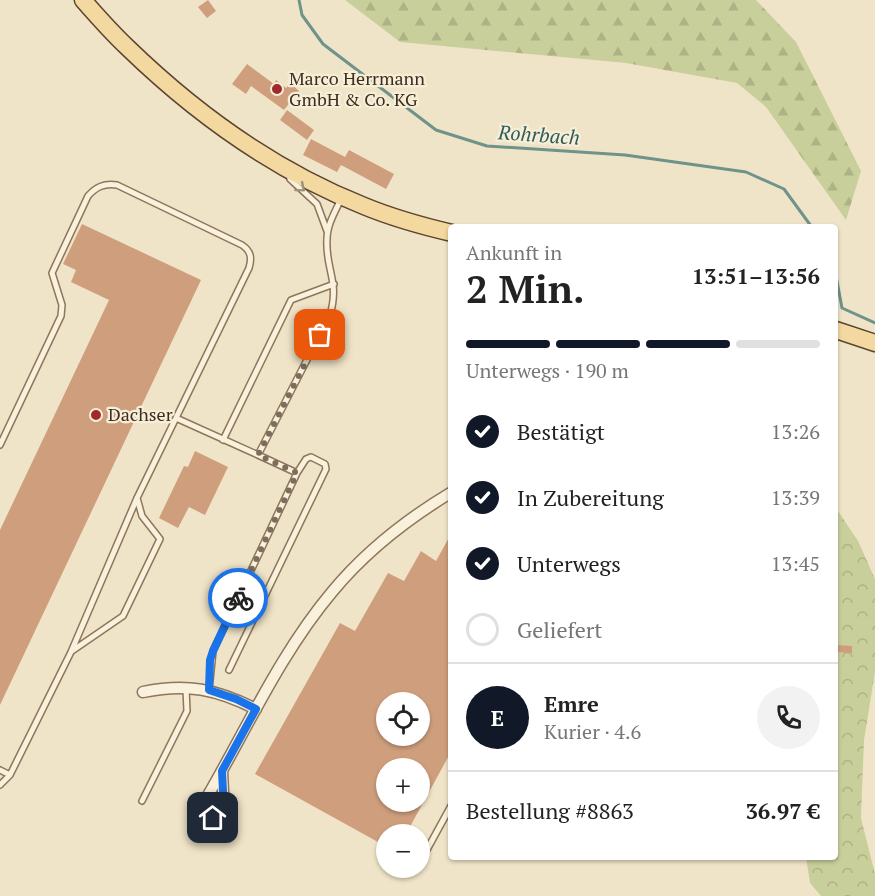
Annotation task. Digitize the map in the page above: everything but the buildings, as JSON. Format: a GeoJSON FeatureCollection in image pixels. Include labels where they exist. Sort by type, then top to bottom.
{"type":"FeatureCollection","features":[{"type":"Feature","properties":{"kind":"main road"},"geometry":{"type":"LineString","coordinates":[[83,0],[155,73],[193,105],[262,153],[342,197],[388,215],[448,232]]}},
{"type":"Feature","properties":{"kind":"main road"},"geometry":{"type":"LineString","coordinates":[[842,332],[875,343]]}},
{"type":"Feature","properties":{"kind":"street"},"geometry":{"type":"LineString","coordinates":[[222,771],[298,637],[332,591],[385,538],[448,494]]}},
{"type":"Feature","properties":{"kind":"street"},"geometry":{"type":"LineString","coordinates":[[143,692],[186,687],[209,690],[256,709]]}},
{"type":"Feature","properties":{"kind":"lane"},"geometry":{"type":"LineString","coordinates":[[258,455],[330,315],[334,298],[327,232],[323,217],[312,198],[270,163],[262,153]]}},
{"type":"Feature","properties":{"kind":"lane"},"geometry":{"type":"LineString","coordinates":[[0,445],[62,316],[62,305],[52,278],[53,268],[88,196],[93,191],[104,184],[117,185],[242,244],[250,254],[249,268],[137,498],[71,652],[10,775],[0,785]]}},
{"type":"Feature","properties":{"kind":"lane"},"geometry":{"type":"LineString","coordinates":[[327,232],[342,197]]}},
{"type":"Feature","properties":{"kind":"lane"},"geometry":{"type":"LineString","coordinates":[[223,440],[291,300],[334,284]]}},
{"type":"Feature","properties":{"kind":"lane"},"geometry":{"type":"LineString","coordinates":[[176,418],[297,473]]}},
{"type":"Feature","properties":{"kind":"lane"},"geometry":{"type":"LineString","coordinates":[[209,690],[210,660],[213,651],[297,473],[306,459],[311,457],[325,464],[326,470],[230,670]]}},
{"type":"Feature","properties":{"kind":"lane"},"geometry":{"type":"LineString","coordinates":[[71,652],[123,616],[160,539],[142,516],[137,498]]}},
{"type":"Feature","properties":{"kind":"lane"},"geometry":{"type":"LineString","coordinates":[[142,801],[187,711],[186,687]]}},
{"type":"Feature","properties":{"kind":"lane"},"geometry":{"type":"LineString","coordinates":[[0,770],[10,775]]}},
{"type":"Feature","properties":{"kind":"lane"},"geometry":{"type":"LineString","coordinates":[[430,844],[448,811]]}},
{"type":"Feature","properties":{"kind":"green space"},"geometry":{"type":"Polygon","coordinates":[[[345,0],[756,0],[796,42],[861,171],[846,220],[766,107],[737,83],[626,63],[400,42],[345,0]]]}},
{"type":"Feature","properties":{"kind":"green space"},"geometry":{"type":"Polygon","coordinates":[[[838,511],[858,541],[875,579],[875,672],[864,740],[861,818],[875,874],[875,896],[821,896],[810,883],[806,860],[838,860],[838,511]]]}},
{"type":"Feature","properties":{"kind":"waterway","name":"Rohrbach"},"geometry":{"type":"LineString","coordinates":[[299,0],[302,15],[323,44],[436,130],[487,146],[625,155],[746,172],[784,189],[810,224]]}},
{"type":"Feature","properties":{"kind":"waterway","name":"Rohrbach"},"geometry":{"type":"LineString","coordinates":[[838,287],[842,308],[875,323]]}},
{"type":"Feature","properties":{"kind":"way so far"},"geometry":{"type":"LineString","coordinates":[[238,598],[297,473],[258,455],[320,335]]}},
{"type":"Feature","properties":{"kind":"place","name":"Marco Herrmann GmbH & Co. KG"},"geometry":{"type":"Point","coordinates":[277,89]}},
{"type":"Feature","properties":{"kind":"place","name":"Dachser"},"geometry":{"type":"Point","coordinates":[96,415]}},
{"type":"Feature","properties":{"kind":"route"},"geometry":{"type":"LineString","coordinates":[[213,818],[217,818],[224,812],[222,771],[256,709],[209,690],[210,660],[238,598]]}}]}
